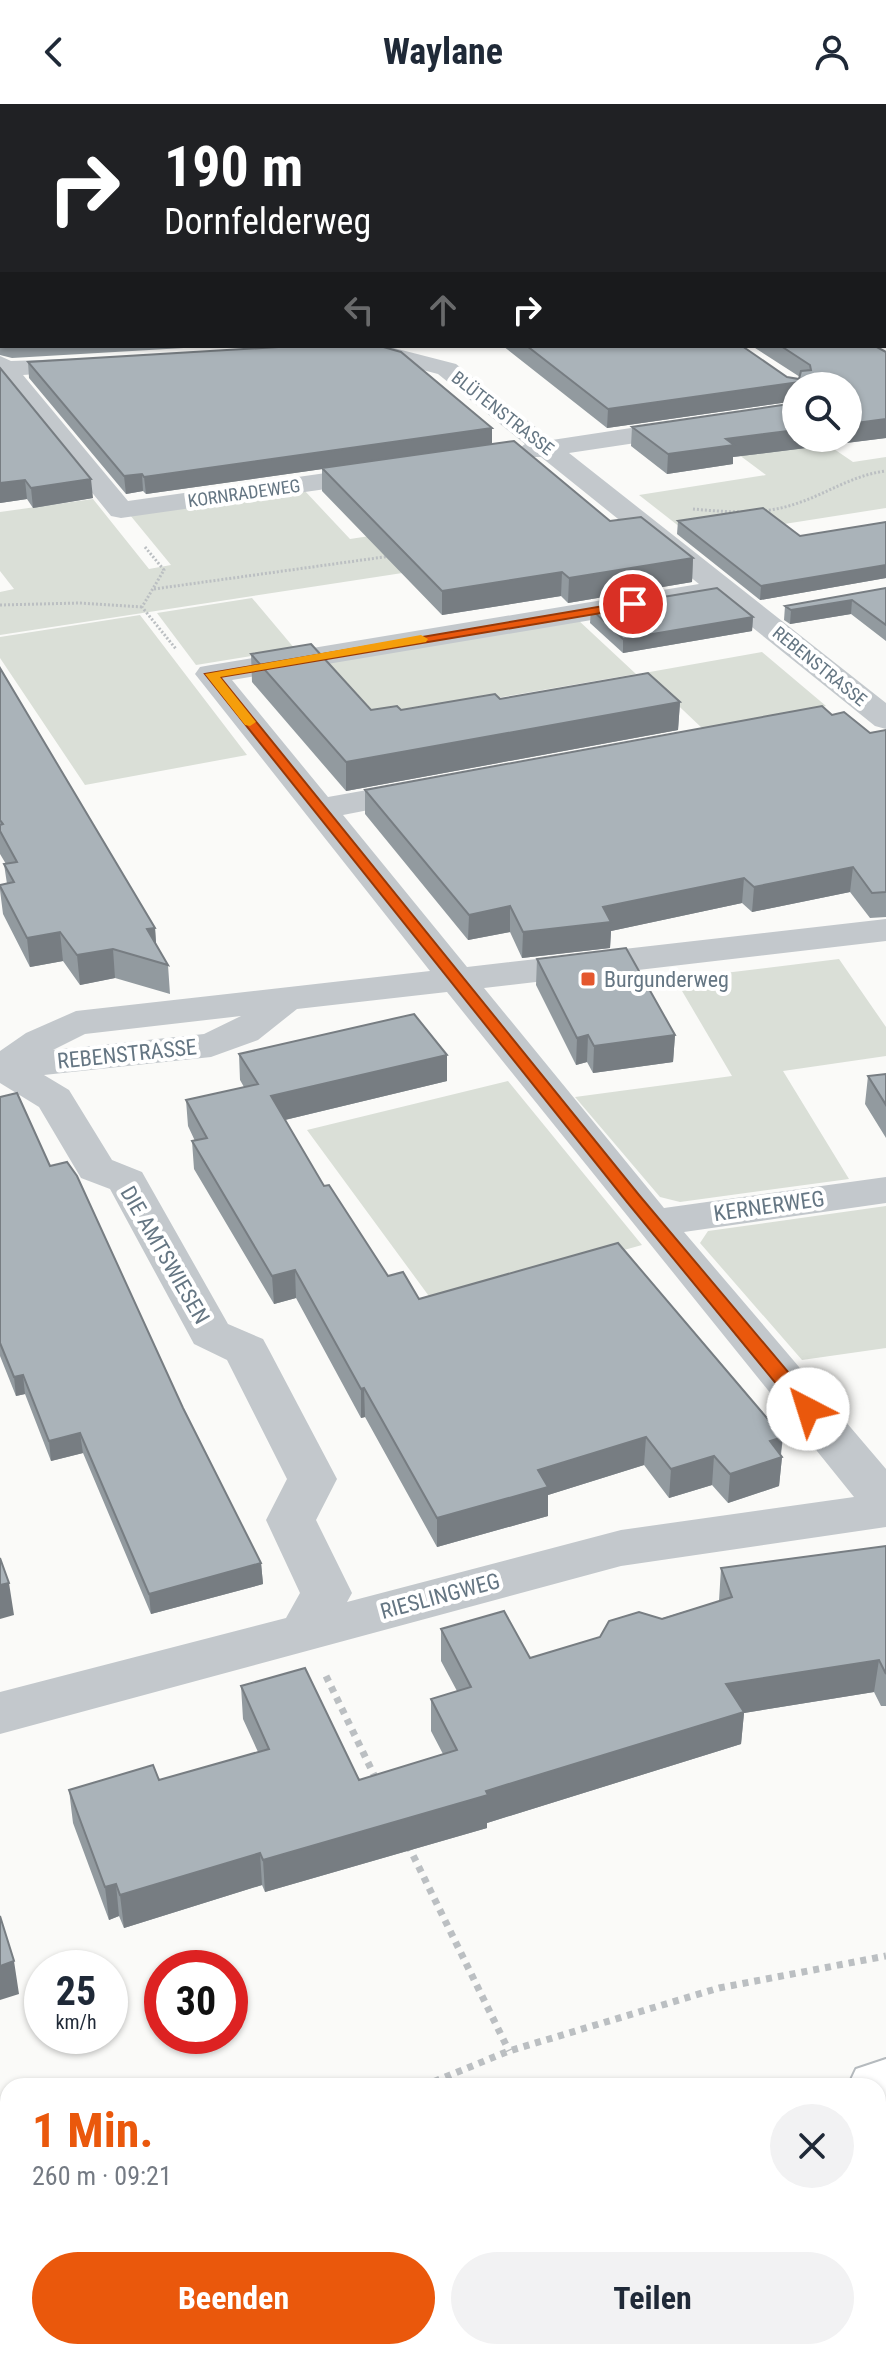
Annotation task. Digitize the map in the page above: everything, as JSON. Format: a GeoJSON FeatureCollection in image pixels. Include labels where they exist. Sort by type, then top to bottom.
{"type":"FeatureCollection","features":[{"type":"Feature","properties":{"kind":"street"},"geometry":{"type":"LineString","coordinates":[[427,361],[446,348]]}},
{"type":"Feature","properties":{"kind":"street","name":"BLÜTENSTRASSE"},"geometry":{"type":"LineString","coordinates":[[324,350],[381,352],[427,361],[447,369],[723,589]]}},
{"type":"Feature","properties":{"kind":"street"},"geometry":{"type":"LineString","coordinates":[[2,367],[111,362]]}},
{"type":"Feature","properties":{"kind":"street","name":"KORNRADEWEG"},"geometry":{"type":"LineString","coordinates":[[2,367],[121,510],[406,469]]}},
{"type":"Feature","properties":{"kind":"street"},"geometry":{"type":"LineString","coordinates":[[501,455],[782,413]]}},
{"type":"Feature","properties":{"kind":"street"},"geometry":{"type":"LineString","coordinates":[[723,589],[211,674],[653,1223],[886,1502]]}},
{"type":"Feature","properties":{"kind":"street","name":"REBENSTRASSE"},"geometry":{"type":"LineString","coordinates":[[723,589],[878,713]]}},
{"type":"Feature","properties":{"kind":"street","name":"REBENSTRASSE"},"geometry":{"type":"LineString","coordinates":[[753,613],[797,605]]}},
{"type":"Feature","properties":{"kind":"street"},"geometry":{"type":"LineString","coordinates":[[824,715],[878,713]]}},
{"type":"Feature","properties":{"kind":"street"},"geometry":{"type":"LineString","coordinates":[[319,809],[457,783]]}},
{"type":"Feature","properties":{"kind":"street","name":"REBENSTRASSE"},"geometry":{"type":"LineString","coordinates":[[1,1067],[211,1045],[244,1032],[286,1000],[886,930]]}},
{"type":"Feature","properties":{"kind":"street","name":"DIE AMTSWIESEN"},"geometry":{"type":"LineString","coordinates":[[1,1067],[55,1099],[96,1169],[127,1181],[210,1334],[246,1350],[312,1479],[291,1520],[326,1593],[304,1632]]}},
{"type":"Feature","properties":{"kind":"street","name":"KERNERWEG"},"geometry":{"type":"LineString","coordinates":[[653,1223],[886,1190]]}},
{"type":"Feature","properties":{"kind":"street","name":"RIESLINGWEG"},"geometry":{"type":"LineString","coordinates":[[0,1713],[621,1548],[886,1510]]}},
{"type":"Feature","properties":{"kind":"path"},"geometry":{"type":"LineString","coordinates":[[630,516],[686,509],[722,512],[791,505],[866,472],[886,471]]}},
{"type":"Feature","properties":{"kind":"path"},"geometry":{"type":"LineString","coordinates":[[138,538],[164,570],[142,607]]}},
{"type":"Feature","properties":{"kind":"path"},"geometry":{"type":"LineString","coordinates":[[154,589],[404,555]]}},
{"type":"Feature","properties":{"kind":"path"},"geometry":{"type":"LineString","coordinates":[[0,605],[80,603],[142,607],[189,666],[211,674]]}},
{"type":"Feature","properties":{"kind":"path"},"geometry":{"type":"LineString","coordinates":[[304,1632],[378,1784]]}},
{"type":"Feature","properties":{"kind":"path"},"geometry":{"type":"LineString","coordinates":[[406,1840],[509,2051]]}},
{"type":"Feature","properties":{"kind":"path"},"geometry":{"type":"LineString","coordinates":[[443,2078],[509,2051],[719,1988],[886,1956]]}},
{"type":"Feature","properties":{"kind":"shaded area"},"geometry":{"type":"Polygon","coordinates":[[[707,431],[782,436],[782,452],[838,452],[853,462],[886,457],[886,508],[694,538],[639,495],[766,475],[707,431]]]}},
{"type":"Feature","properties":{"kind":"shaded area"},"geometry":{"type":"Polygon","coordinates":[[[304,490],[350,539],[581,504],[623,539],[0,635],[0,592],[14,589],[0,571],[0,512],[93,499],[149,569],[171,565],[130,515],[304,490]]]}},
{"type":"Feature","properties":{"kind":"shaded area"},"geometry":{"type":"Polygon","coordinates":[[[252,598],[295,649],[196,665],[157,613],[252,598]]]}},
{"type":"Feature","properties":{"kind":"shaded area"},"geometry":{"type":"Polygon","coordinates":[[[140,615],[247,755],[85,785],[0,658],[0,637],[140,615]]]}},
{"type":"Feature","properties":{"kind":"shaded area"},"geometry":{"type":"Polygon","coordinates":[[[577,619],[636,674],[375,719],[325,661],[577,619]]]}},
{"type":"Feature","properties":{"kind":"shaded area"},"geometry":{"type":"Polygon","coordinates":[[[762,652],[826,706],[703,729],[644,673],[762,652]]]}},
{"type":"Feature","properties":{"kind":"shaded area"},"geometry":{"type":"Polygon","coordinates":[[[839,959],[886,1027],[886,1056],[783,1071],[849,1179],[680,1202],[660,1197],[575,1097],[732,1076],[675,979],[839,959]]]}},
{"type":"Feature","properties":{"kind":"shaded area"},"geometry":{"type":"Polygon","coordinates":[[[508,1081],[642,1245],[434,1303],[307,1130],[508,1081]]]}},
{"type":"Feature","properties":{"kind":"shaded area"},"geometry":{"type":"Polygon","coordinates":[[[886,1206],[886,1348],[802,1360],[700,1243],[708,1231],[886,1206]]]}},
{"type":"Feature","properties":{"kind":"building"},"geometry":{"type":"Polygon","coordinates":[[[262,348],[387,348],[401,352],[492,428],[144,477],[142,474],[124,476],[28,362],[262,348]]]}},
{"type":"Feature","properties":{"kind":"building"},"geometry":{"type":"Polygon","coordinates":[[[530,348],[745,348],[782,374],[782,385],[608,409],[530,348]]]}},
{"type":"Feature","properties":{"kind":"building"},"geometry":{"type":"Polygon","coordinates":[[[784,348],[879,348],[886,352],[886,419],[862,422],[862,372],[801,372],[811,370],[810,365],[784,348]]]}},
{"type":"Feature","properties":{"kind":"building"},"geometry":{"type":"Polygon","coordinates":[[[0,368],[91,479],[31,488],[25,480],[0,483],[0,368]]]}},
{"type":"Feature","properties":{"kind":"building"},"geometry":{"type":"Polygon","coordinates":[[[782,405],[782,432],[726,439],[734,445],[668,454],[632,427],[782,405]]]}},
{"type":"Feature","properties":{"kind":"building"},"geometry":{"type":"Polygon","coordinates":[[[514,441],[610,521],[641,517],[693,558],[569,578],[562,572],[442,591],[322,468],[514,441]]]}},
{"type":"Feature","properties":{"kind":"building"},"geometry":{"type":"Polygon","coordinates":[[[763,508],[800,536],[886,522],[886,565],[761,586],[678,521],[763,508]]]}},
{"type":"Feature","properties":{"kind":"building"},"geometry":{"type":"Polygon","coordinates":[[[717,588],[753,617],[623,639],[591,609],[717,588]]]}},
{"type":"Feature","properties":{"kind":"building"},"geometry":{"type":"Polygon","coordinates":[[[886,588],[886,625],[852,600],[791,610],[785,606],[886,588]]]}},
{"type":"Feature","properties":{"kind":"building"},"geometry":{"type":"Polygon","coordinates":[[[311,644],[371,710],[397,706],[401,710],[495,694],[500,699],[648,673],[680,702],[346,762],[251,654],[311,644]]]}},
{"type":"Feature","properties":{"kind":"building"},"geometry":{"type":"Polygon","coordinates":[[[0,668],[155,928],[147,929],[168,965],[113,949],[77,955],[60,932],[27,938],[0,886],[14,882],[4,864],[17,862],[0,831],[3,824],[0,820],[0,668]]]}},
{"type":"Feature","properties":{"kind":"building"},"geometry":{"type":"Polygon","coordinates":[[[822,706],[832,715],[844,712],[870,733],[886,730],[886,892],[872,893],[853,867],[754,887],[744,878],[603,907],[611,922],[523,932],[510,906],[469,915],[365,790],[822,706]]]}},
{"type":"Feature","properties":{"kind":"building"},"geometry":{"type":"Polygon","coordinates":[[[626,948],[675,1035],[594,1046],[588,1035],[577,1038],[537,959],[626,948]]]}},
{"type":"Feature","properties":{"kind":"building"},"geometry":{"type":"Polygon","coordinates":[[[414,1014],[447,1055],[271,1096],[324,1186],[329,1185],[388,1276],[403,1272],[419,1299],[618,1243],[783,1437],[770,1441],[782,1457],[730,1474],[714,1456],[671,1469],[646,1437],[538,1470],[548,1487],[437,1518],[295,1270],[272,1276],[192,1141],[207,1138],[186,1100],[258,1084],[239,1054],[414,1014]]]}},
{"type":"Feature","properties":{"kind":"building"},"geometry":{"type":"Polygon","coordinates":[[[886,1074],[886,1105],[868,1076],[886,1074]]]}},
{"type":"Feature","properties":{"kind":"building"},"geometry":{"type":"Polygon","coordinates":[[[17,1093],[50,1166],[67,1162],[77,1176],[183,1408],[261,1563],[149,1594],[80,1433],[49,1441],[23,1375],[14,1377],[0,1343],[0,1097],[17,1093]]]}},
{"type":"Feature","properties":{"kind":"building"},"geometry":{"type":"Polygon","coordinates":[[[886,1546],[886,1674],[879,1660],[726,1684],[744,1712],[486,1791],[488,1795],[263,1860],[260,1853],[120,1895],[116,1884],[105,1887],[69,1790],[153,1765],[159,1780],[269,1749],[241,1686],[305,1668],[359,1780],[457,1750],[431,1699],[471,1687],[441,1629],[504,1611],[530,1658],[600,1637],[609,1621],[639,1612],[662,1619],[732,1597],[721,1568],[886,1546]]]}},
{"type":"Feature","properties":{"kind":"building"},"geometry":{"type":"Polygon","coordinates":[[[0,1558],[9,1583],[0,1585],[0,1558]]]}},
{"type":"Feature","properties":{"kind":"building"},"geometry":{"type":"Polygon","coordinates":[[[0,1916],[14,1961],[0,1966],[0,1916]]]}},
{"type":"Feature","properties":{"kind":"slow traffic"},"geometry":{"type":"LineString","coordinates":[[250,722],[211,674],[421,639]]}},
{"type":"Feature","properties":{"kind":"place","name":"Burgunderweg"},"geometry":{"type":"Point","coordinates":[588,979]}},
{"type":"Feature","properties":{"kind":"route"},"geometry":{"type":"LineString","coordinates":[[633,604],[211,674],[633,1199],[808,1409]]}}]}
